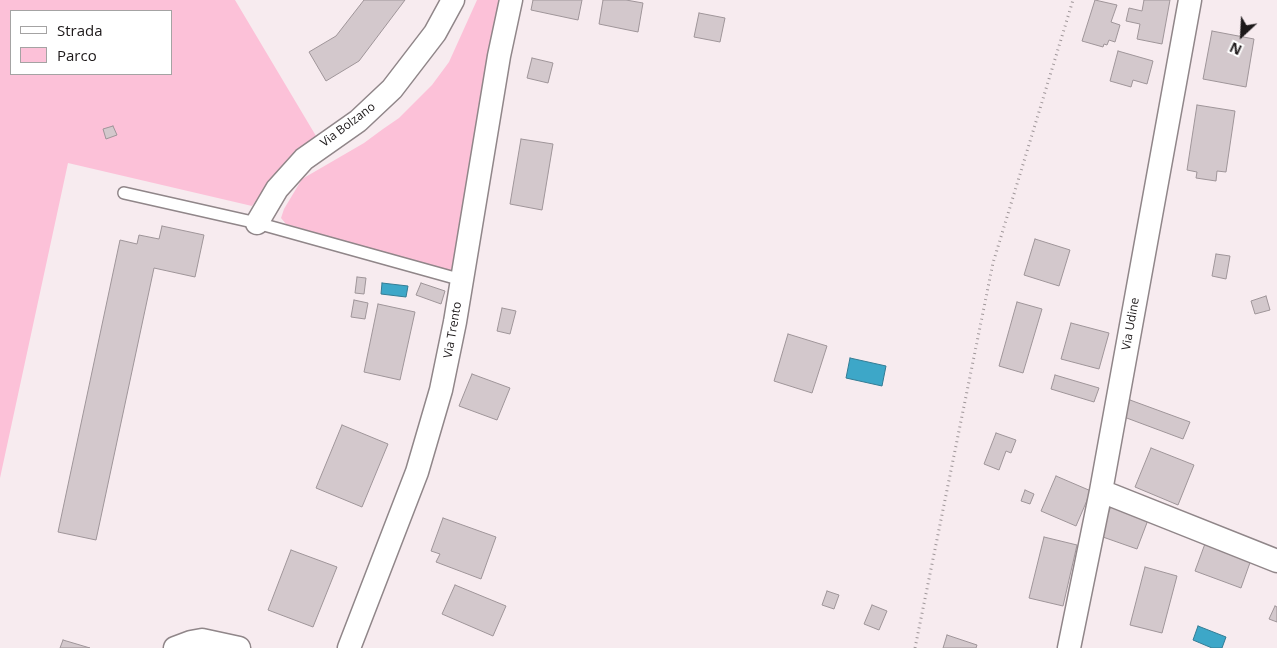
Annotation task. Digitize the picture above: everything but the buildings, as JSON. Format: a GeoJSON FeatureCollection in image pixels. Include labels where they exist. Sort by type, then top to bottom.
{"type":"FeatureCollection","features":[{"type":"Feature","properties":{"kind":"street","name":"Via Bolzano"},"geometry":{"type":"LineString","coordinates":[[257,223],[277,189],[291,172],[319,146],[358,121],[392,89],[435,33],[453,0]]}},
{"type":"Feature","properties":{"kind":"street","name":"Via Trento"},"geometry":{"type":"LineString","coordinates":[[348,648],[398,523],[426,445],[448,358],[499,56],[511,0]]}},
{"type":"Feature","properties":{"kind":"street","name":"Via Udine"},"geometry":{"type":"LineString","coordinates":[[1069,648],[1101,491],[1190,0]]}},
{"type":"Feature","properties":{"kind":"street"},"geometry":{"type":"LineString","coordinates":[[1101,491],[1277,561]]}},
{"type":"Feature","properties":{"kind":"street"},"geometry":{"type":"LineString","coordinates":[[175,648],[202,640],[240,648]]}},
{"type":"Feature","properties":{"kind":"lane"},"geometry":{"type":"LineString","coordinates":[[124,193],[257,223],[462,280]]}},
{"type":"Feature","properties":{"kind":"path"},"geometry":{"type":"LineString","coordinates":[[915,648],[993,263],[1073,0]]}},
{"type":"Feature","properties":{"kind":"green space"},"geometry":{"type":"Polygon","coordinates":[[[0,0],[235,0],[316,136],[269,183],[252,206],[68,163],[0,478],[0,0]]]}},
{"type":"Feature","properties":{"kind":"green space"},"geometry":{"type":"Polygon","coordinates":[[[477,0],[500,0],[453,272],[286,224],[281,218],[284,209],[302,179],[364,143],[399,118],[432,85],[449,62],[477,0]]]}},
{"type":"Feature","properties":{"kind":"water"},"geometry":{"type":"Polygon","coordinates":[[[382,283],[408,286],[406,297],[381,294],[382,283]]]}},
{"type":"Feature","properties":{"kind":"water"},"geometry":{"type":"Polygon","coordinates":[[[850,358],[886,366],[882,386],[846,378],[850,358]]]}},
{"type":"Feature","properties":{"kind":"water"},"geometry":{"type":"Polygon","coordinates":[[[1198,626],[1226,637],[1222,648],[1212,648],[1193,640],[1198,626]]]}}]}
